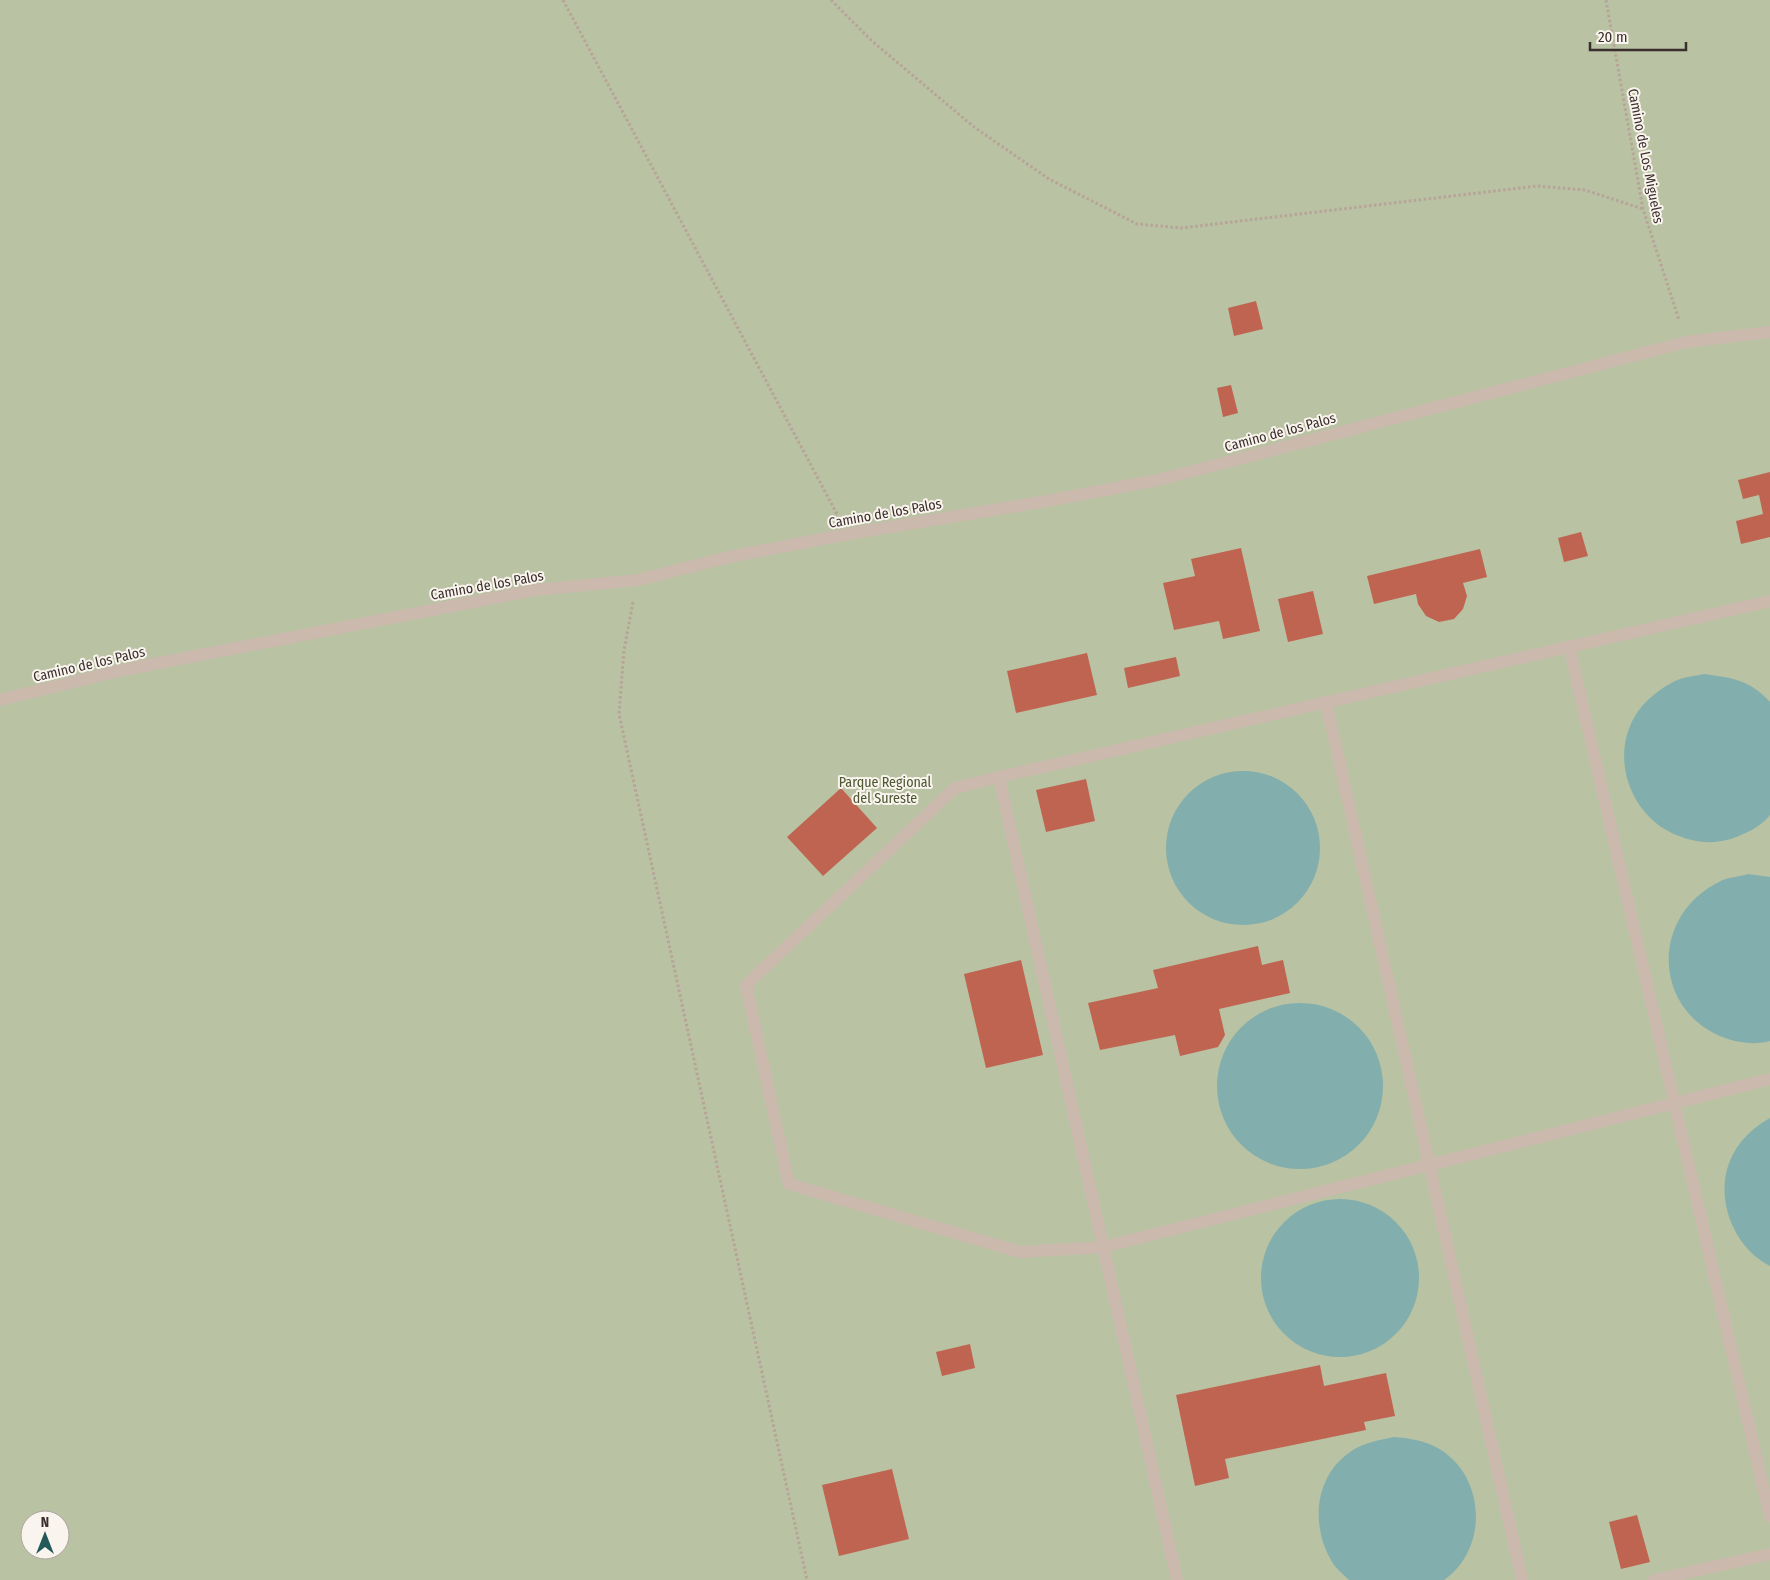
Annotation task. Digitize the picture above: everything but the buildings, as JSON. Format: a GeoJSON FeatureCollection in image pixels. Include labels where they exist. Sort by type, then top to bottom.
{"type":"FeatureCollection","features":[{"type":"Feature","properties":{"kind":"street","name":"Camino de los Palos"},"geometry":{"type":"LineString","coordinates":[[0,700],[118,671],[535,590],[638,580],[729,557],[848,534],[1041,502],[1158,480],[1686,342],[1770,332]]}},
{"type":"Feature","properties":{"kind":"street"},"geometry":{"type":"LineString","coordinates":[[1770,601],[955,788],[746,985],[789,1184],[1020,1252],[1103,1247],[1770,1079]]}},
{"type":"Feature","properties":{"kind":"street"},"geometry":{"type":"LineString","coordinates":[[1569,646],[1770,1517]]}},
{"type":"Feature","properties":{"kind":"street"},"geometry":{"type":"LineString","coordinates":[[1326,702],[1522,1580]]}},
{"type":"Feature","properties":{"kind":"street"},"geometry":{"type":"LineString","coordinates":[[999,777],[1178,1580]]}},
{"type":"Feature","properties":{"kind":"street"},"geometry":{"type":"LineString","coordinates":[[1654,1580],[1770,1554]]}},
{"type":"Feature","properties":{"kind":"path"},"geometry":{"type":"LineString","coordinates":[[563,0],[848,534]]}},
{"type":"Feature","properties":{"kind":"path"},"geometry":{"type":"LineString","coordinates":[[831,0],[872,41],[974,127],[1049,179],[1137,224],[1181,228],[1537,186],[1586,190],[1643,209]]}},
{"type":"Feature","properties":{"kind":"path","name":"Camino de Los Migueles"},"geometry":{"type":"LineString","coordinates":[[1606,0],[1643,209],[1686,342]]}},
{"type":"Feature","properties":{"kind":"path"},"geometry":{"type":"LineString","coordinates":[[638,580],[624,650],[618,714],[807,1580]]}},
{"type":"Feature","properties":{"kind":"green space","name":"Parque Regional del Sureste"},"geometry":{"type":"Polygon","coordinates":[[[0,0],[1770,0],[1770,1580],[0,1580],[0,0]]]}},
{"type":"Feature","properties":{"kind":"water"},"geometry":{"type":"Polygon","coordinates":[[[1704,674],[1740,681],[1755,689],[1770,702],[1770,815],[1757,827],[1731,839],[1718,842],[1692,840],[1663,828],[1649,816],[1638,802],[1630,786],[1625,769],[1624,751],[1627,733],[1635,716],[1647,700],[1675,681],[1704,674]]]}},
{"type":"Feature","properties":{"kind":"water"},"geometry":{"type":"Polygon","coordinates":[[[1243,771],[1272,777],[1286,784],[1297,794],[1307,805],[1314,819],[1320,848],[1314,877],[1307,891],[1297,902],[1286,912],[1272,919],[1243,925],[1214,919],[1200,912],[1189,902],[1179,891],[1172,877],[1166,848],[1172,819],[1179,805],[1189,794],[1200,784],[1214,777],[1243,771]]]}},
{"type":"Feature","properties":{"kind":"water"},"geometry":{"type":"Polygon","coordinates":[[[1748,874],[1770,877],[1770,1041],[1759,1043],[1730,1040],[1701,1025],[1684,1007],[1673,986],[1669,963],[1671,939],[1681,917],[1696,897],[1722,880],[1748,874]]]}},
{"type":"Feature","properties":{"kind":"water"},"geometry":{"type":"Polygon","coordinates":[[[1300,1003],[1324,1007],[1339,1013],[1364,1034],[1373,1047],[1379,1062],[1383,1086],[1379,1110],[1373,1125],[1352,1150],[1339,1159],[1324,1165],[1300,1169],[1276,1165],[1261,1159],[1236,1138],[1227,1125],[1221,1110],[1217,1086],[1221,1062],[1227,1047],[1248,1022],[1261,1013],[1276,1007],[1300,1003]]]}},
{"type":"Feature","properties":{"kind":"water"},"geometry":{"type":"Polygon","coordinates":[[[1770,1118],[1770,1266],[1756,1257],[1735,1230],[1728,1214],[1725,1198],[1725,1181],[1729,1164],[1743,1139],[1770,1118]]]}},
{"type":"Feature","properties":{"kind":"water"},"geometry":{"type":"Polygon","coordinates":[[[1348,1199],[1363,1202],[1377,1208],[1396,1222],[1406,1234],[1416,1255],[1419,1278],[1416,1301],[1406,1322],[1396,1334],[1384,1344],[1363,1354],[1348,1357],[1332,1357],[1317,1354],[1296,1344],[1274,1322],[1262,1293],[1261,1270],[1264,1255],[1274,1234],[1296,1212],[1325,1200],[1348,1199]]]}},
{"type":"Feature","properties":{"kind":"water"},"geometry":{"type":"Polygon","coordinates":[[[1394,1437],[1434,1446],[1451,1458],[1464,1473],[1472,1491],[1476,1511],[1475,1530],[1469,1549],[1459,1566],[1444,1580],[1349,1580],[1333,1563],[1324,1546],[1320,1531],[1320,1500],[1331,1472],[1340,1460],[1358,1447],[1394,1437]]]}}]}
